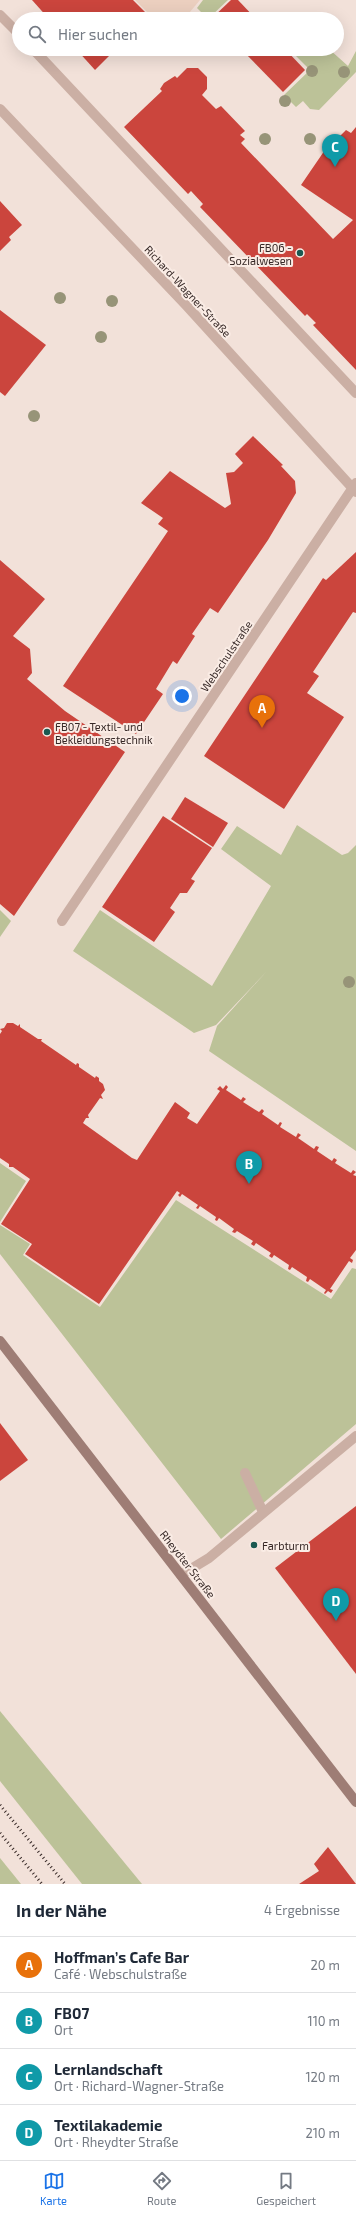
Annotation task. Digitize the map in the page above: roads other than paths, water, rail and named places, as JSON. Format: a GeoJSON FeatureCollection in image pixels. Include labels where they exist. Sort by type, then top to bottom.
{"type":"FeatureCollection","features":[{"type":"Feature","properties":{"kind":"main road","name":"Rheydter Straße"},"geometry":{"type":"LineString","coordinates":[[0,1342],[356,1802]]}},
{"type":"Feature","properties":{"kind":"street"},"geometry":{"type":"LineString","coordinates":[[0,15],[12,27]]}},
{"type":"Feature","properties":{"kind":"street"},"geometry":{"type":"LineString","coordinates":[[40,56],[356,393]]}},
{"type":"Feature","properties":{"kind":"street","name":"Richard-Wagner-Straße"},"geometry":{"type":"LineString","coordinates":[[0,108],[355,488]]}},
{"type":"Feature","properties":{"kind":"street","name":"Webschulstraße"},"geometry":{"type":"LineString","coordinates":[[62,921],[355,488]]}},
{"type":"Feature","properties":{"kind":"street"},"geometry":{"type":"LineString","coordinates":[[181,1575],[209,1558],[356,1436]]}},
{"type":"Feature","properties":{"kind":"street"},"geometry":{"type":"LineString","coordinates":[[245,1473],[263,1512]]}},
{"type":"Feature","properties":{"kind":"railway"},"geometry":{"type":"LineString","coordinates":[[0,1805],[65,1884]]}},
{"type":"Feature","properties":{"kind":"railway"},"geometry":{"type":"LineString","coordinates":[[0,1833],[42,1884]]}},
{"type":"Feature","properties":{"kind":"place","name":"Lernlandschaft"},"geometry":{"type":"Point","coordinates":[335,167]}},
{"type":"Feature","properties":{"kind":"place","name":"FB06 - Sozialwesen"},"geometry":{"type":"Point","coordinates":[300,253]}},
{"type":"Feature","properties":{"kind":"place","name":"Hoffman’s Cafe Bar"},"geometry":{"type":"Point","coordinates":[262,728]}},
{"type":"Feature","properties":{"kind":"place","name":"FB07 - Textil- und Bekleidungstechnik"},"geometry":{"type":"Point","coordinates":[47,732]}},
{"type":"Feature","properties":{"kind":"place","name":"FB07"},"geometry":{"type":"Point","coordinates":[249,1184]}},
{"type":"Feature","properties":{"kind":"place","name":"Farbturm"},"geometry":{"type":"Point","coordinates":[254,1545]}},
{"type":"Feature","properties":{"kind":"place","name":"Textilakademie"},"geometry":{"type":"Point","coordinates":[336,1621]}}]}
